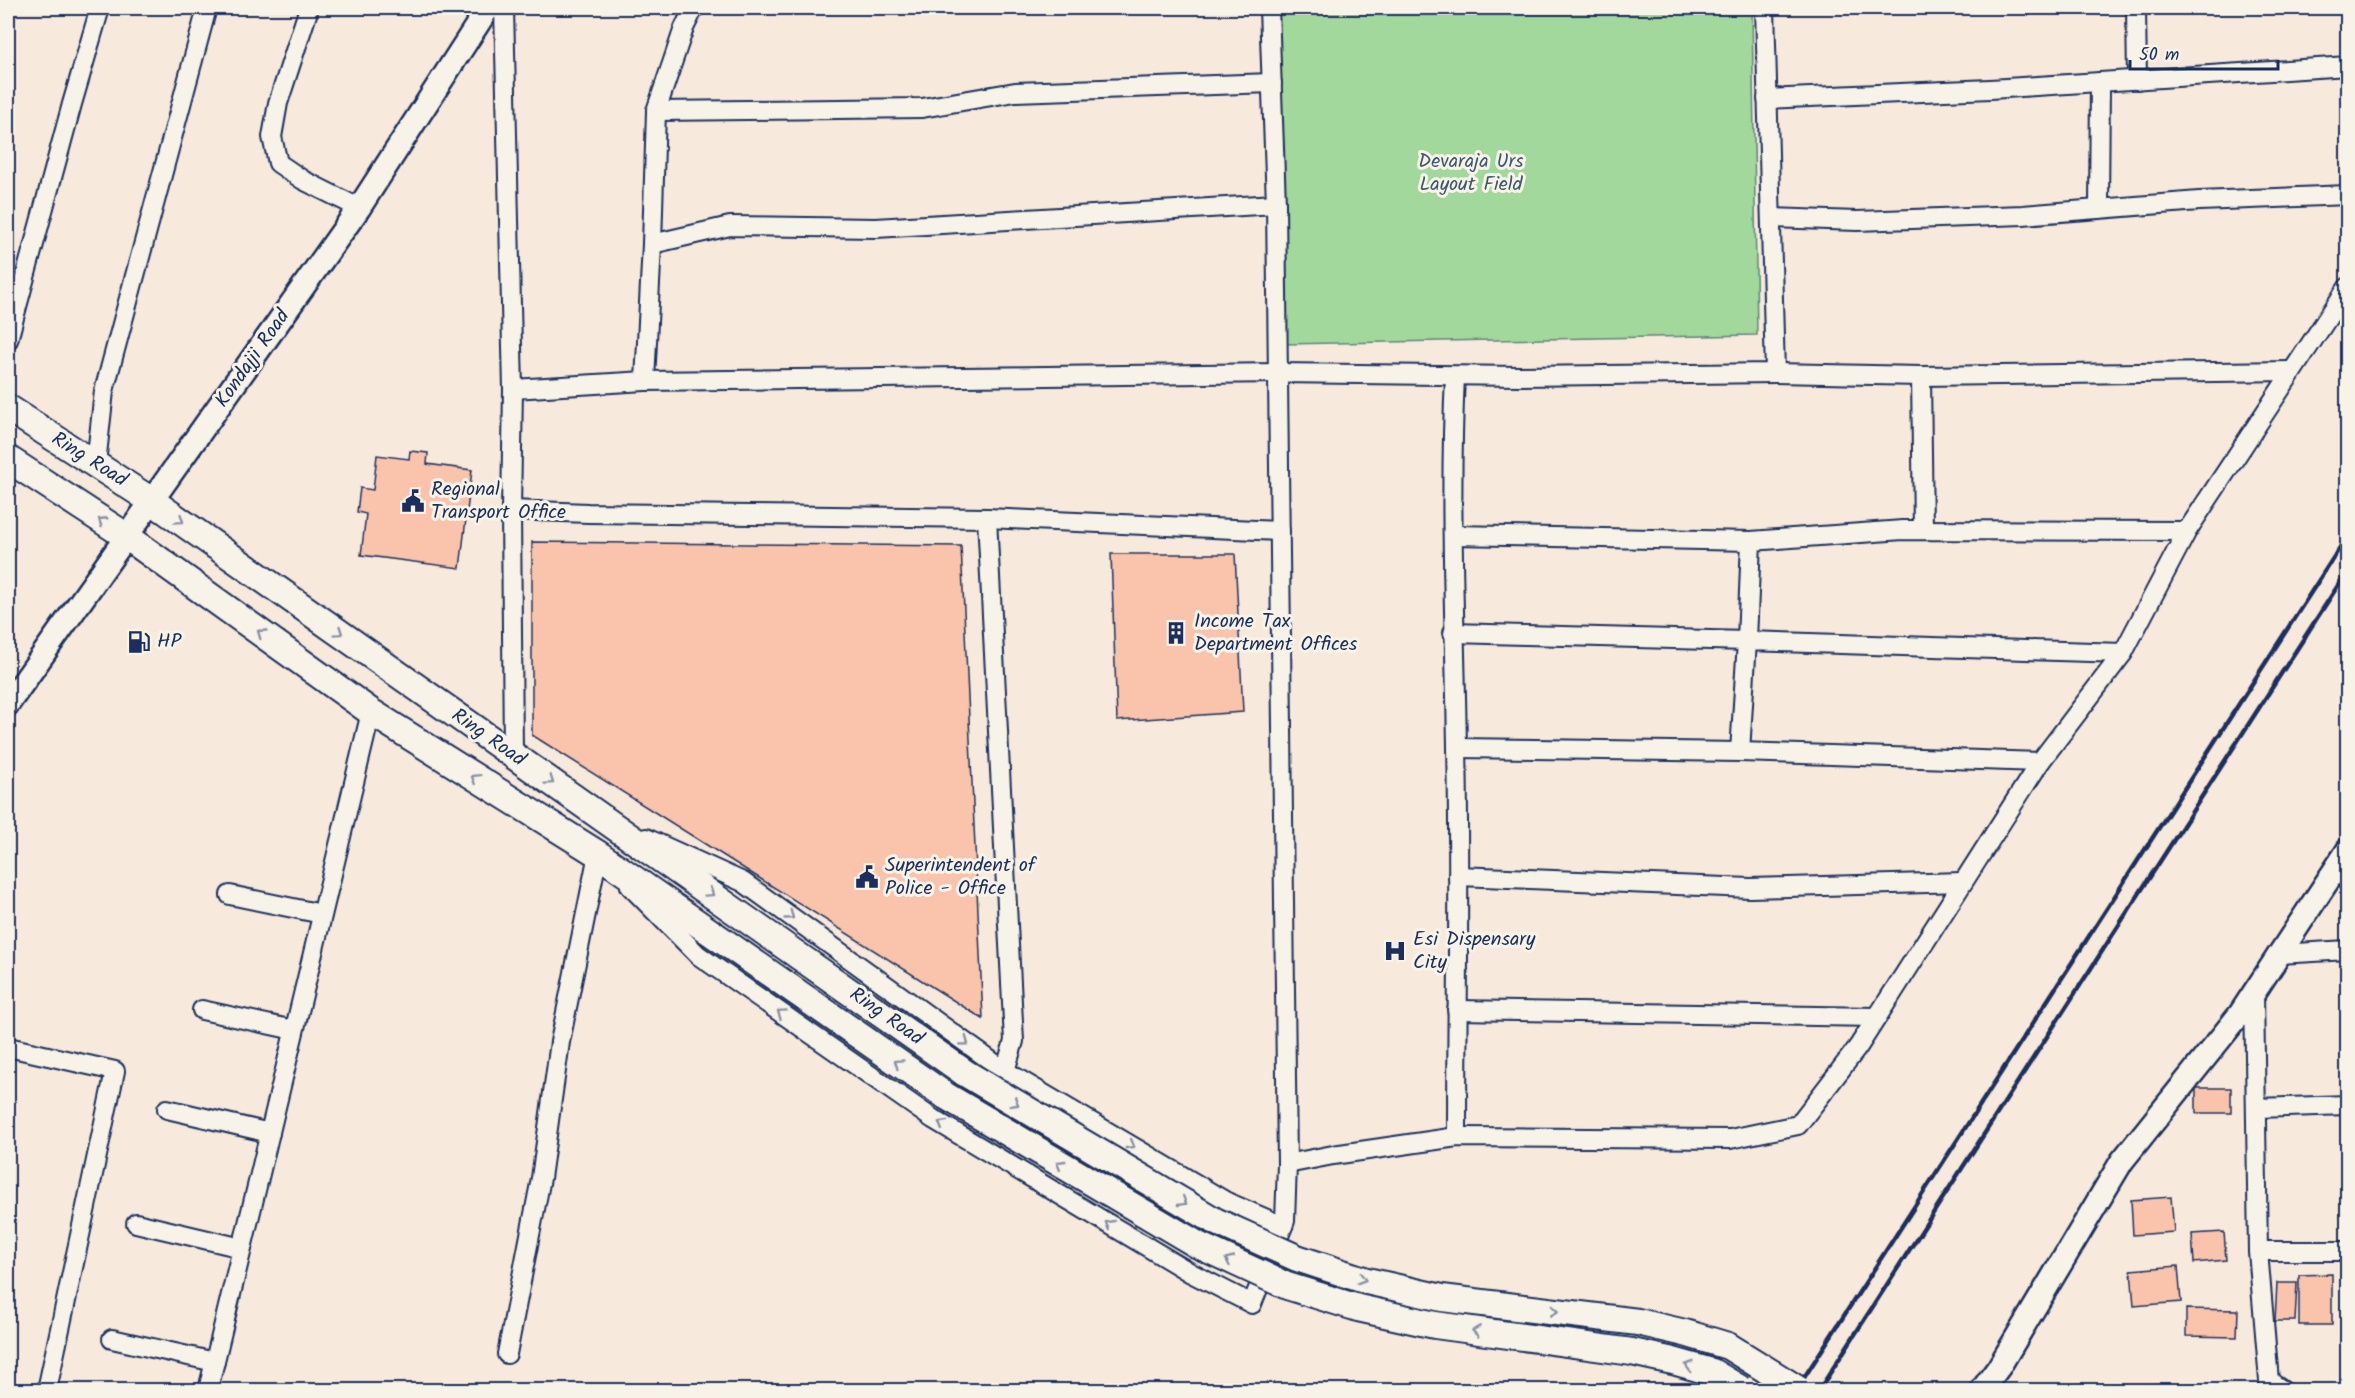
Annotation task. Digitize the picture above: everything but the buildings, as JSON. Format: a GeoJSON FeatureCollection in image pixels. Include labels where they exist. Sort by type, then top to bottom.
{"type":"FeatureCollection","features":[{"type":"Feature","properties":{"kind":"main road","name":"Ring Road"},"geometry":{"type":"LineString","coordinates":[[8,408],[152,501],[965,1073],[1215,1221],[1297,1258],[1367,1281],[1443,1298],[1638,1322],[1685,1333],[1728,1346],[1799,1390]]}},
{"type":"Feature","properties":{"kind":"main road"},"geometry":{"type":"LineString","coordinates":[[8,459],[126,536],[370,712],[598,854],[946,1096],[1198,1245],[1287,1286],[1358,1308],[1435,1325],[1632,1352],[1712,1372],[1742,1390]]}},
{"type":"Feature","properties":{"kind":"street"},"geometry":{"type":"LineString","coordinates":[[8,340],[24,273],[100,8]]}},
{"type":"Feature","properties":{"kind":"street"},"geometry":{"type":"LineString","coordinates":[[96,464],[104,391],[207,8]]}},
{"type":"Feature","properties":{"kind":"street"},"geometry":{"type":"LineString","coordinates":[[309,8],[278,103],[272,137],[278,163],[303,180],[359,208]]}},
{"type":"Feature","properties":{"kind":"street","name":"Kondajji Road"},"geometry":{"type":"LineString","coordinates":[[8,704],[359,208],[488,8]]}},
{"type":"Feature","properties":{"kind":"street"},"geometry":{"type":"LineString","coordinates":[[504,8],[513,388],[511,510],[513,755]]}},
{"type":"Feature","properties":{"kind":"street"},"geometry":{"type":"LineString","coordinates":[[645,381],[656,111],[684,28],[694,8]]}},
{"type":"Feature","properties":{"kind":"street"},"geometry":{"type":"LineString","coordinates":[[598,854],[698,955],[933,1119],[1191,1273],[1252,1304],[1285,1221],[1287,1164],[1276,204],[1269,8]]}},
{"type":"Feature","properties":{"kind":"street"},"geometry":{"type":"LineString","coordinates":[[1765,8],[1775,374]]}},
{"type":"Feature","properties":{"kind":"street"},"geometry":{"type":"LineString","coordinates":[[2136,8],[2137,80]]}},
{"type":"Feature","properties":{"kind":"street"},"geometry":{"type":"LineString","coordinates":[[1767,99],[1990,89],[2348,66]]}},
{"type":"Feature","properties":{"kind":"street"},"geometry":{"type":"LineString","coordinates":[[2099,209],[2100,82]]}},
{"type":"Feature","properties":{"kind":"street"},"geometry":{"type":"LineString","coordinates":[[656,111],[922,108],[1015,92],[1272,83]]}},
{"type":"Feature","properties":{"kind":"street"},"geometry":{"type":"LineString","coordinates":[[1771,218],[1857,221],[2023,215],[2199,201],[2348,195]]}},
{"type":"Feature","properties":{"kind":"street"},"geometry":{"type":"LineString","coordinates":[[652,244],[730,226],[876,228],[1276,204]]}},
{"type":"Feature","properties":{"kind":"street"},"geometry":{"type":"LineString","coordinates":[[1287,1164],[1457,1137],[1730,1139],[1798,1125],[1858,1047],[2040,762],[2123,653],[2187,531],[2348,287]]}},
{"type":"Feature","properties":{"kind":"street"},"geometry":{"type":"LineString","coordinates":[[513,388],[645,381],[1278,373],[1921,376],[2291,371]]}},
{"type":"Feature","properties":{"kind":"street"},"geometry":{"type":"LineString","coordinates":[[1455,375],[1452,437],[1458,876],[1457,1137]]}},
{"type":"Feature","properties":{"kind":"street"},"geometry":{"type":"LineString","coordinates":[[1921,376],[1923,530]]}},
{"type":"Feature","properties":{"kind":"street"},"geometry":{"type":"LineString","coordinates":[[511,510],[987,518],[1280,531]]}},
{"type":"Feature","properties":{"kind":"street"},"geometry":{"type":"LineString","coordinates":[[987,518],[1014,1041],[1005,1071]]}},
{"type":"Feature","properties":{"kind":"street"},"geometry":{"type":"LineString","coordinates":[[1453,535],[1750,541],[1923,530],[2187,531]]}},
{"type":"Feature","properties":{"kind":"street"},"geometry":{"type":"LineString","coordinates":[[1740,752],[1750,541]]}},
{"type":"Feature","properties":{"kind":"street"},"geometry":{"type":"LineString","coordinates":[[1453,633],[2123,653]]}},
{"type":"Feature","properties":{"kind":"street"},"geometry":{"type":"LineString","coordinates":[[208,1390],[370,712]]}},
{"type":"Feature","properties":{"kind":"street"},"geometry":{"type":"LineString","coordinates":[[1457,748],[1740,752],[2040,762]]}},
{"type":"Feature","properties":{"kind":"street"},"geometry":{"type":"LineString","coordinates":[[608,822],[743,882],[1005,1071],[1226,1201],[1283,1226]]}},
{"type":"Feature","properties":{"kind":"street"},"geometry":{"type":"LineString","coordinates":[[1982,1390],[1999,1367],[2122,1161],[2240,1014],[2348,850]]}},
{"type":"Feature","properties":{"kind":"street"},"geometry":{"type":"LineString","coordinates":[[507,1354],[541,1178],[560,1042],[598,854]]}},
{"type":"Feature","properties":{"kind":"street"},"geometry":{"type":"LineString","coordinates":[[1458,876],[1750,888],[1962,882]]}},
{"type":"Feature","properties":{"kind":"street"},"geometry":{"type":"LineString","coordinates":[[230,895],[322,914]]}},
{"type":"Feature","properties":{"kind":"street"},"geometry":{"type":"LineString","coordinates":[[2279,954],[2348,950]]}},
{"type":"Feature","properties":{"kind":"street"},"geometry":{"type":"LineString","coordinates":[[2254,992],[2258,1251],[2269,1381],[2282,1390]]}},
{"type":"Feature","properties":{"kind":"street"},"geometry":{"type":"LineString","coordinates":[[202,1010],[294,1030]]}},
{"type":"Feature","properties":{"kind":"street"},"geometry":{"type":"LineString","coordinates":[[1457,1010],[1877,1017]]}},
{"type":"Feature","properties":{"kind":"street"},"geometry":{"type":"LineString","coordinates":[[8,1047],[115,1071],[47,1390]]}},
{"type":"Feature","properties":{"kind":"street"},"geometry":{"type":"LineString","coordinates":[[2256,1108],[2348,1105]]}},
{"type":"Feature","properties":{"kind":"street"},"geometry":{"type":"LineString","coordinates":[[167,1109],[270,1133]]}},
{"type":"Feature","properties":{"kind":"street"},"geometry":{"type":"LineString","coordinates":[[136,1223],[242,1248]]}},
{"type":"Feature","properties":{"kind":"street"},"geometry":{"type":"LineString","coordinates":[[2258,1251],[2348,1251]]}},
{"type":"Feature","properties":{"kind":"street"},"geometry":{"type":"LineString","coordinates":[[112,1339],[215,1362]]}},
{"type":"Feature","properties":{"kind":"green space","name":"Devaraja Urs Layout Field"},"geometry":{"type":"Polygon","coordinates":[[[1278,8],[1752,8],[1757,335],[1284,344],[1278,8]]]}},
{"type":"Feature","properties":{"kind":"railway"},"geometry":{"type":"LineString","coordinates":[[1796,1390],[2348,535]]}},
{"type":"Feature","properties":{"kind":"railway"},"geometry":{"type":"LineString","coordinates":[[1819,1390],[2348,570]]}},
{"type":"Feature","properties":{"kind":"place","name":"Regional Transport Office"},"geometry":{"type":"Point","coordinates":[413,501]}},
{"type":"Feature","properties":{"kind":"place","name":"Income Tax Department Offices"},"geometry":{"type":"Point","coordinates":[1176,633]}},
{"type":"Feature","properties":{"kind":"place","name":"HP"},"geometry":{"type":"Point","coordinates":[139,642]}},
{"type":"Feature","properties":{"kind":"place","name":"Superintendent of Police - Office"},"geometry":{"type":"Point","coordinates":[867,877]}},
{"type":"Feature","properties":{"kind":"place","name":"Esi Dispensary City"},"geometry":{"type":"Point","coordinates":[1395,951]}}]}
